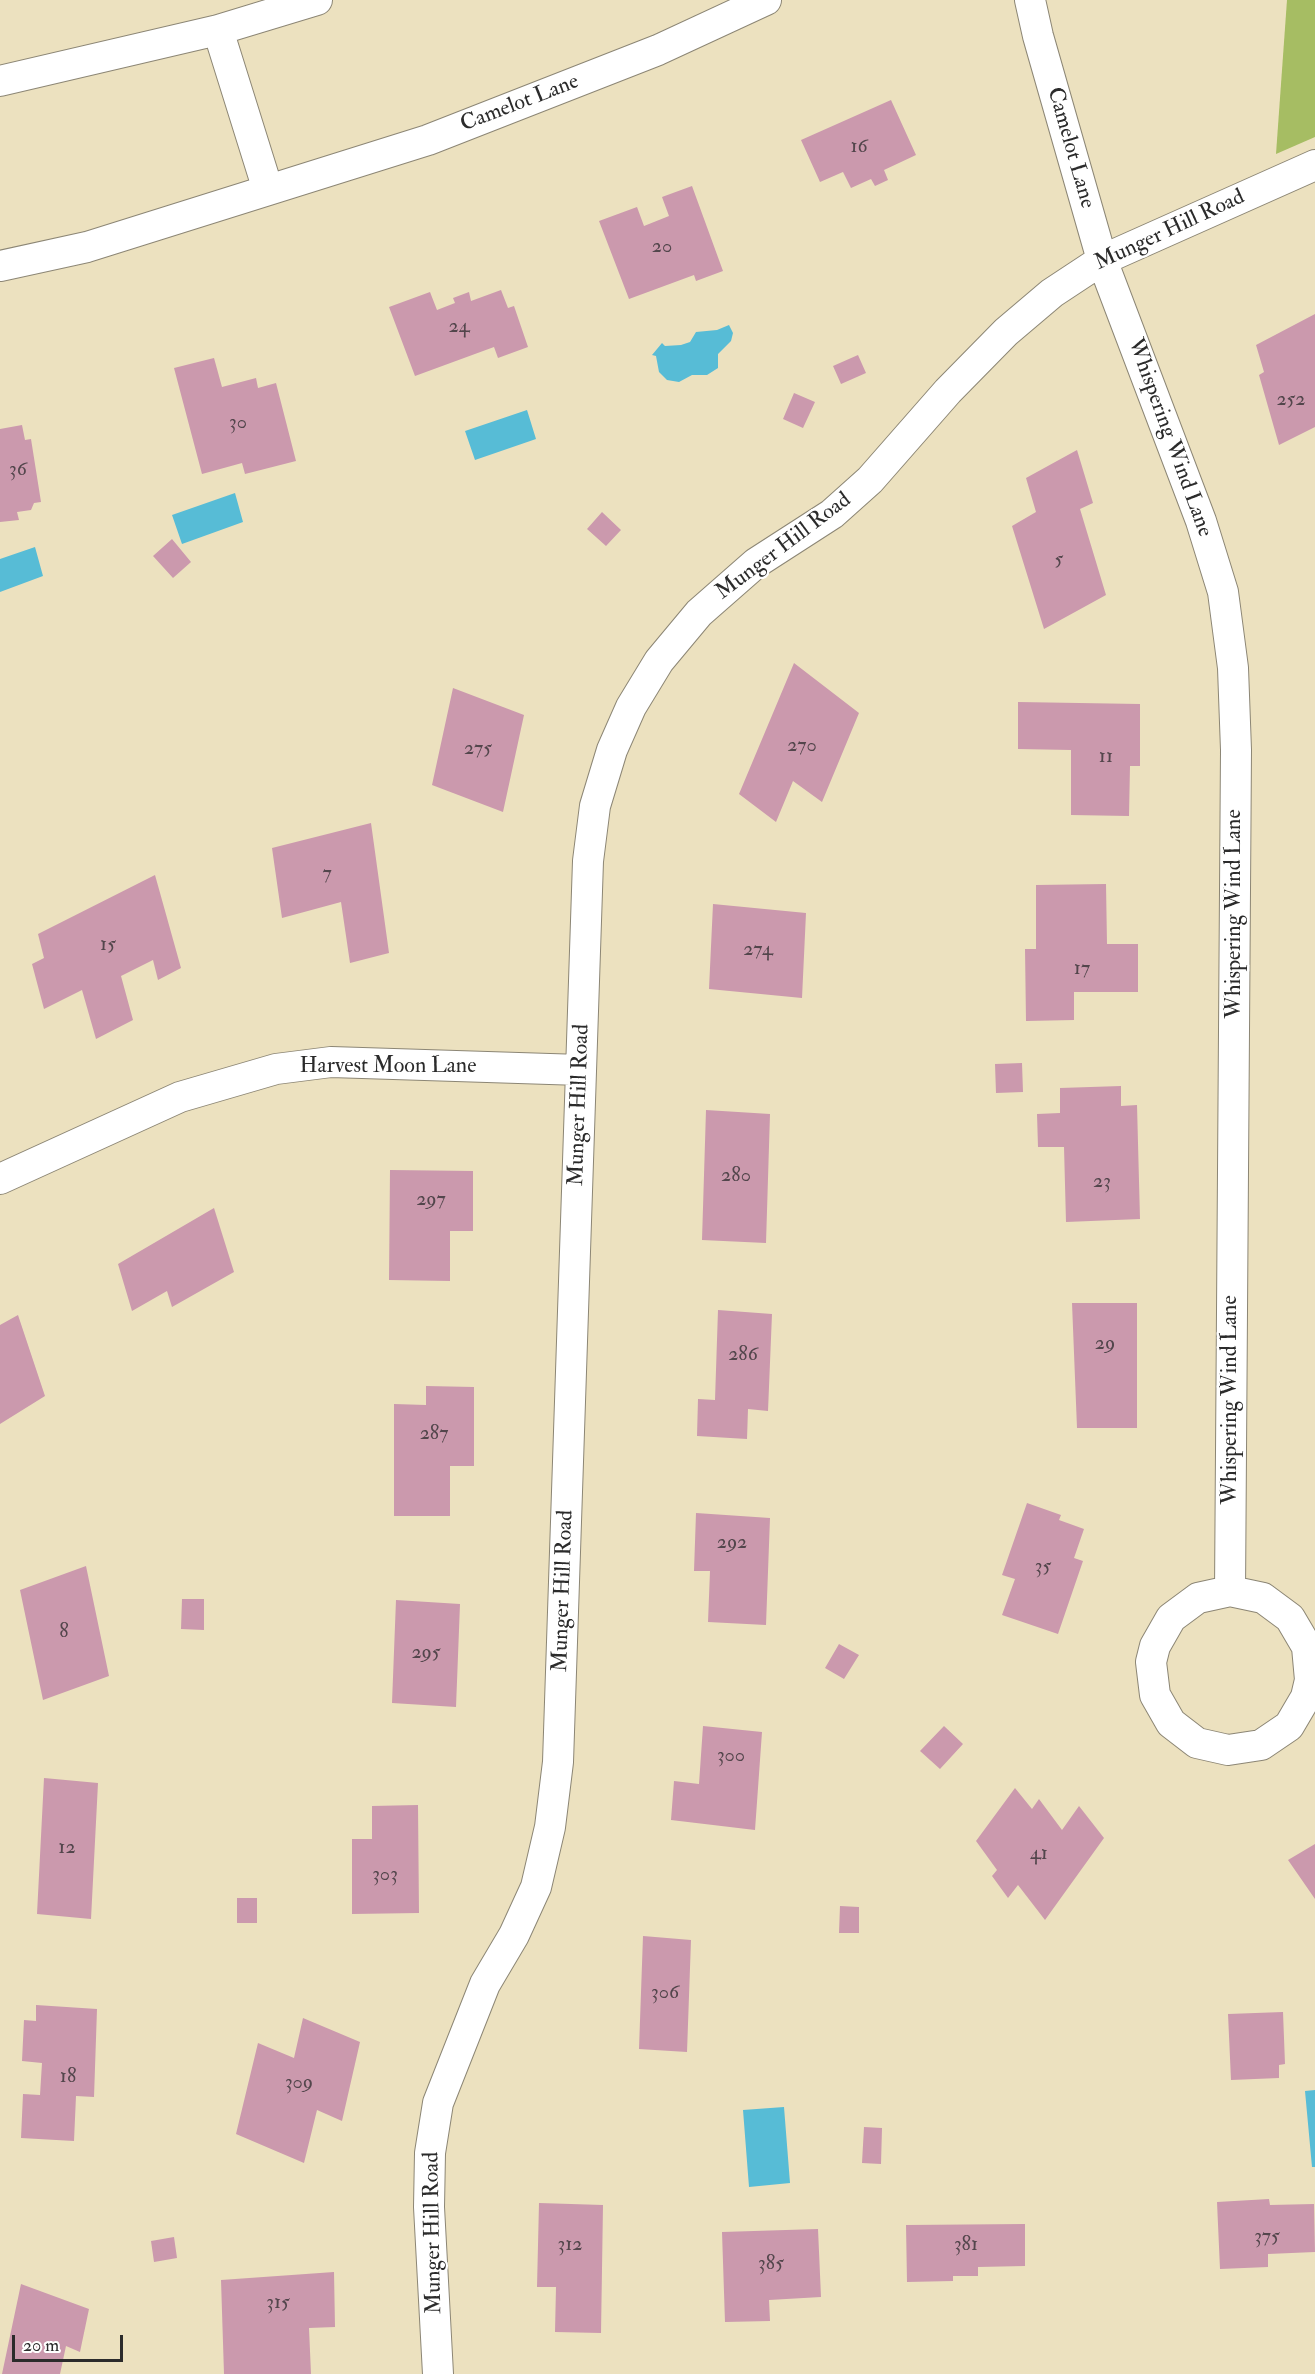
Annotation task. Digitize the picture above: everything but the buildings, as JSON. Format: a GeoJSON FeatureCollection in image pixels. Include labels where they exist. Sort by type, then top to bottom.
{"type":"FeatureCollection","features":[{"type":"Feature","properties":{"kind":"street"},"geometry":{"type":"LineString","coordinates":[[0,81],[218,30],[317,0]]}},
{"type":"Feature","properties":{"kind":"street","name":"Camelot Lane"},"geometry":{"type":"LineString","coordinates":[[0,266],[87,247],[428,140],[658,50],[766,0]]}},
{"type":"Feature","properties":{"kind":"street","name":"Camelot Lane"},"geometry":{"type":"LineString","coordinates":[[1008,0],[1038,36]]}},
{"type":"Feature","properties":{"kind":"street","name":"Camelot Lane"},"geometry":{"type":"LineString","coordinates":[[1030,0],[1038,36],[1102,260]]}},
{"type":"Feature","properties":{"kind":"street"},"geometry":{"type":"LineString","coordinates":[[218,30],[268,190]]}},
{"type":"Feature","properties":{"kind":"street","name":"Munger Hill Road"},"geometry":{"type":"LineString","coordinates":[[438,2374],[429,2196],[430,2153],[438,2103],[485,1984],[514,1935],[536,1887],[550,1827],[558,1762],[588,861],[595,806],[612,750],[631,707],[659,661],[699,613],[748,570],[832,514],[870,480],[948,391],[1006,332],[1052,293],[1102,260],[1315,165]]}},
{"type":"Feature","properties":{"kind":"street","name":"Whispering Wind Lane"},"geometry":{"type":"LineString","coordinates":[[1102,260],[1201,521],[1223,592],[1233,668],[1236,750],[1230,1592]]}},
{"type":"Feature","properties":{"kind":"street","name":"Harvest Moon Lane"},"geometry":{"type":"LineString","coordinates":[[0,1179],[180,1097],[276,1069],[342,1062],[581,1070]]}},
{"type":"Feature","properties":{"kind":"street"},"geometry":{"type":"LineString","coordinates":[[1230,1592],[1263,1598],[1290,1618],[1307,1647],[1310,1680],[1306,1697],[1289,1726],[1261,1745],[1228,1750],[1197,1743],[1171,1723],[1155,1695],[1151,1662],[1162,1631],[1184,1607],[1198,1598],[1230,1592]]}},
{"type":"Feature","properties":{"kind":"green space"},"geometry":{"type":"Polygon","coordinates":[[[1287,0],[1315,0],[1315,137],[1276,154],[1287,0]]]}},
{"type":"Feature","properties":{"kind":"water"},"geometry":{"type":"Polygon","coordinates":[[[729,325],[733,333],[731,341],[718,354],[718,368],[707,375],[692,375],[679,382],[667,380],[659,372],[656,356],[652,355],[662,343],[665,346],[681,345],[690,342],[696,332],[717,330],[729,325]]]}},
{"type":"Feature","properties":{"kind":"water"},"geometry":{"type":"Polygon","coordinates":[[[527,410],[536,439],[475,460],[465,431],[527,410]]]}},
{"type":"Feature","properties":{"kind":"water"},"geometry":{"type":"Polygon","coordinates":[[[235,493],[243,522],[182,544],[172,515],[235,493]]]}},
{"type":"Feature","properties":{"kind":"water"},"geometry":{"type":"Polygon","coordinates":[[[35,547],[43,576],[0,592],[0,559],[35,547]]]}},
{"type":"Feature","properties":{"kind":"water"},"geometry":{"type":"Polygon","coordinates":[[[1315,2090],[1315,2167],[1312,2167],[1305,2091],[1315,2090]]]}},
{"type":"Feature","properties":{"kind":"water"},"geometry":{"type":"Polygon","coordinates":[[[784,2107],[790,2183],[749,2187],[743,2110],[784,2107]]]}}]}
